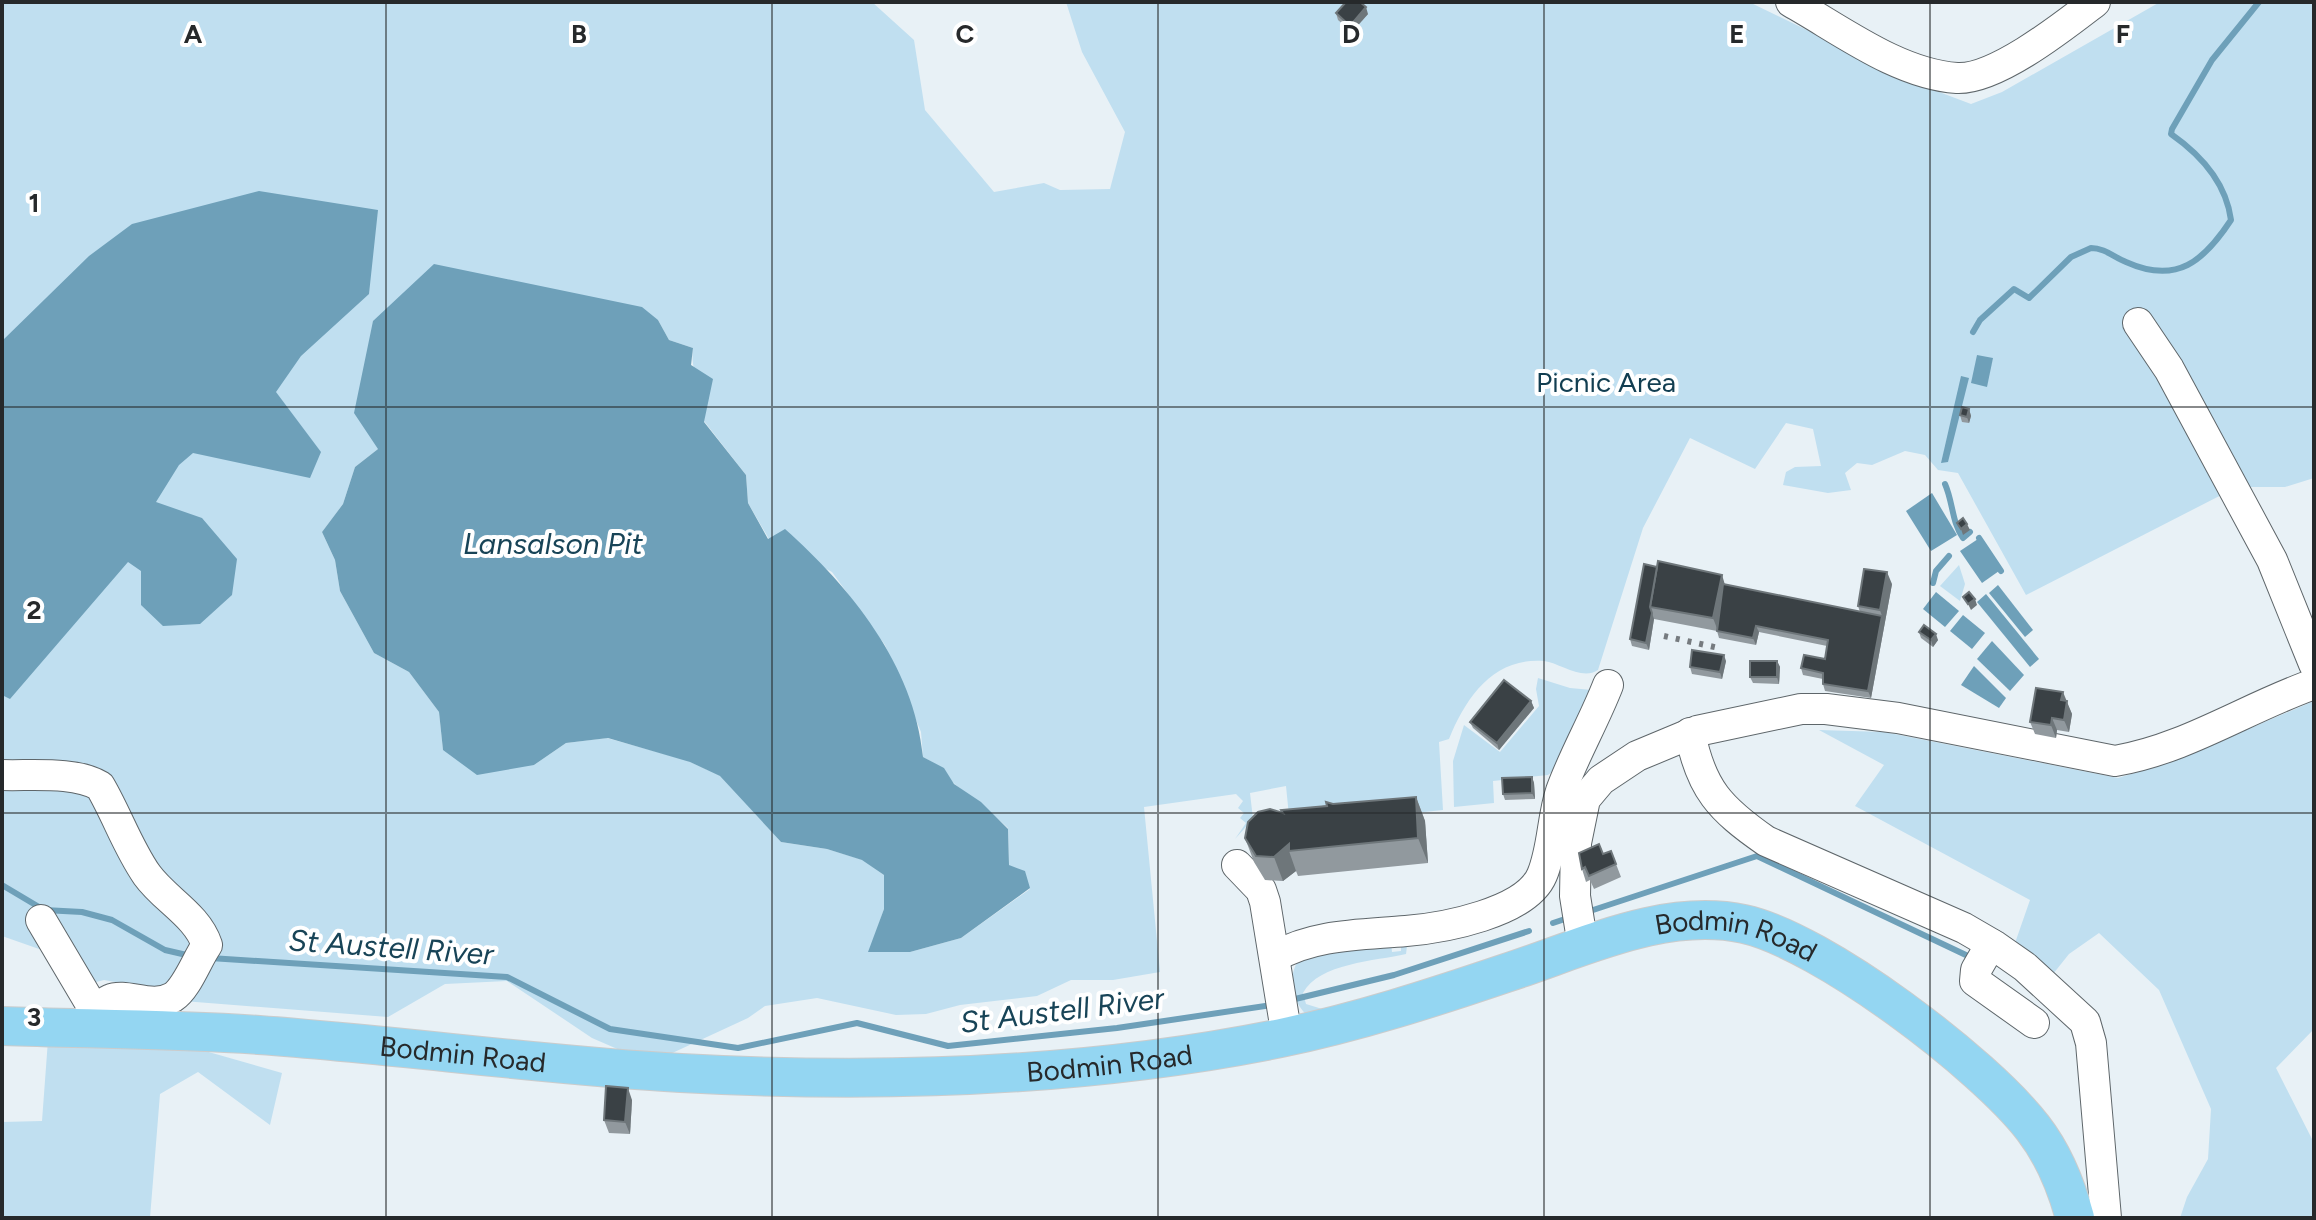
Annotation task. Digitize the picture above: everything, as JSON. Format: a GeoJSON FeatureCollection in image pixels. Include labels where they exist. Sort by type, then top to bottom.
{"type":"FeatureCollection","features":[{"type":"Feature","properties":{"kind":"main road","name":"Bodmin Road"},"geometry":{"type":"LineString","coordinates":[[2,1026],[95,1021],[680,1073],[915,1080],[1164,1059],[1284,1017],[1413,1004],[1580,928],[1646,928],[1700,921],[1748,925],[1794,943],[1920,1025],[1993,1084],[2047,1148],[2075,1218]]}},
{"type":"Feature","properties":{"kind":"lane"},"geometry":{"type":"LineString","coordinates":[[1791,2],[1902,64],[1959,78],[1993,69],[2095,2]]}},
{"type":"Feature","properties":{"kind":"lane"},"geometry":{"type":"LineString","coordinates":[[2138,323],[2169,369],[2272,560],[2314,664]]}},
{"type":"Feature","properties":{"kind":"lane"},"geometry":{"type":"LineString","coordinates":[[1580,928],[1576,843],[1585,799],[1601,780],[1637,756],[1690,733],[1801,709],[1826,709],[1898,718],[2115,761],[2146,756],[2314,684]]}},
{"type":"Feature","properties":{"kind":"lane"},"geometry":{"type":"LineString","coordinates":[[1275,957],[1290,948],[1319,940],[1415,930],[1475,917],[1519,901],[1534,890],[1543,873],[1561,792],[1608,685]]}},
{"type":"Feature","properties":{"kind":"lane"},"geometry":{"type":"LineString","coordinates":[[1690,733],[1704,783],[1719,804],[1766,841],[1964,928],[2025,967],[2085,1022],[2091,1043],[2106,1218]]}},
{"type":"Feature","properties":{"kind":"lane"},"geometry":{"type":"LineString","coordinates":[[2,775],[70,778],[100,786],[143,870],[159,891],[202,932],[199,957],[179,992],[171,998],[160,1002],[126,997],[110,1000],[95,1021],[41,920]]}},
{"type":"Feature","properties":{"kind":"lane"},"geometry":{"type":"LineString","coordinates":[[1237,865],[1261,890],[1284,1017]]}},
{"type":"Feature","properties":{"kind":"lane"},"geometry":{"type":"LineString","coordinates":[[1991,944],[1976,970],[1975,981],[2034,1023]]}},
{"type":"Feature","properties":{"kind":"green space","name":"Picnic Area"},"geometry":{"type":"Polygon","coordinates":[[[2,2],[872,2],[914,40],[925,110],[994,192],[1044,183],[1060,190],[1110,189],[1125,132],[1082,52],[1066,2],[1749,2],[1918,84],[1971,104],[2002,92],[2160,2],[2314,2],[2314,478],[2285,487],[2237,487],[2026,595],[1958,473],[1938,470],[1925,455],[1905,451],[1872,465],[1857,463],[1845,473],[1851,490],[1828,493],[1783,485],[1786,472],[1795,467],[1821,466],[1813,429],[1786,423],[1755,469],[1690,438],[1643,528],[1598,670],[1585,674],[1550,662],[1526,661],[1496,673],[1484,683],[1464,709],[1449,739],[1439,742],[1443,810],[1290,826],[1286,786],[1250,793],[1253,819],[1235,839],[1246,823],[1240,818],[1244,813],[1238,808],[1243,801],[1236,794],[1144,807],[1160,972],[1113,980],[1071,980],[1037,996],[960,1005],[926,1014],[896,1015],[817,998],[765,1006],[748,1018],[668,1055],[622,1051],[592,1038],[507,981],[445,984],[388,1017],[183,1001],[143,987],[104,980],[69,989],[59,956],[2,936],[2,2]],[[658,320],[378,449],[355,467],[343,504],[322,532],[335,560],[340,591],[374,653],[409,672],[439,712],[443,750],[534,765],[566,743],[607,738],[686,760],[721,776],[781,842],[827,849],[863,860],[884,875],[884,909],[869,952],[910,952],[961,938],[1030,889],[1009,865],[1008,828],[923,757],[921,732],[885,645],[832,572],[769,539],[748,503],[746,475],[704,421],[704,401],[694,368],[693,348],[669,340],[658,320]]]}},
{"type":"Feature","properties":{"kind":"green space"},"geometry":{"type":"Polygon","coordinates":[[[1959,565],[1965,584],[1960,601],[1940,586],[1959,565]]]}},
{"type":"Feature","properties":{"kind":"green space"},"geometry":{"type":"Polygon","coordinates":[[[1538,678],[1570,688],[1592,690],[1558,767],[1548,775],[1493,781],[1494,803],[1454,807],[1453,761],[1464,725],[1500,752],[1539,706],[1538,678]]]}},
{"type":"Feature","properties":{"kind":"green space"},"geometry":{"type":"Polygon","coordinates":[[[2314,701],[2314,1029],[2276,1068],[2314,1143],[2314,1218],[2180,1218],[2187,1197],[2208,1159],[2211,1109],[2159,990],[2099,933],[2069,954],[2053,974],[2015,943],[2030,900],[1855,806],[1884,765],[1819,730],[1884,732],[2118,778],[2171,762],[2314,701]]]}},
{"type":"Feature","properties":{"kind":"green space"},"geometry":{"type":"Polygon","coordinates":[[[1537,901],[1490,929],[1407,946],[1406,954],[1349,965],[1322,975],[1303,993],[1306,1004],[1332,1012],[1307,1015],[1297,1003],[1292,980],[1300,958],[1391,942],[1392,952],[1401,951],[1401,941],[1537,901]]]}},
{"type":"Feature","properties":{"kind":"green space"},"geometry":{"type":"Polygon","coordinates":[[[48,1040],[170,1041],[282,1073],[270,1125],[198,1072],[160,1094],[150,1218],[2,1218],[2,1122],[42,1121],[48,1040]]]}},
{"type":"Feature","properties":{"kind":"water"},"geometry":{"type":"Polygon","coordinates":[[[259,191],[378,210],[369,294],[301,356],[276,392],[321,452],[310,478],[193,453],[179,465],[156,502],[202,518],[237,559],[232,595],[200,624],[163,626],[141,605],[141,571],[128,562],[10,699],[2,695],[2,341],[89,256],[132,224],[259,191]]]}},
{"type":"Feature","properties":{"kind":"water","name":"Lansalson Pit"},"geometry":{"type":"Polygon","coordinates":[[[434,264],[642,307],[658,320],[669,340],[693,348],[691,365],[713,379],[704,422],[746,475],[748,503],[768,539],[785,529],[855,603],[893,660],[907,691],[923,757],[944,768],[954,784],[981,802],[1008,829],[1009,865],[1025,871],[1030,888],[961,938],[910,952],[868,952],[884,909],[884,875],[862,860],[827,849],[781,842],[720,776],[690,762],[608,738],[566,743],[534,765],[477,775],[443,750],[439,712],[409,672],[374,653],[340,591],[335,560],[322,532],[343,504],[355,467],[378,449],[354,413],[373,321],[434,264]]]}},
{"type":"Feature","properties":{"kind":"water"},"geometry":{"type":"Polygon","coordinates":[[[1977,355],[1993,358],[1987,387],[1971,383],[1977,355]]]}},
{"type":"Feature","properties":{"kind":"water"},"geometry":{"type":"Polygon","coordinates":[[[1961,376],[1969,378],[1948,462],[1941,463],[1961,376]]]}},
{"type":"Feature","properties":{"kind":"water"},"geometry":{"type":"Polygon","coordinates":[[[1932,493],[1957,535],[1931,551],[1906,511],[1932,493]]]}},
{"type":"Feature","properties":{"kind":"water"},"geometry":{"type":"Polygon","coordinates":[[[1978,539],[1999,571],[1982,583],[1960,551],[1978,539]]]}},
{"type":"Feature","properties":{"kind":"water"},"geometry":{"type":"Polygon","coordinates":[[[1998,585],[2033,630],[2025,637],[1989,593],[1998,585]]]}},
{"type":"Feature","properties":{"kind":"water"},"geometry":{"type":"Polygon","coordinates":[[[1936,592],[1959,611],[1945,627],[1923,609],[1936,592]]]}},
{"type":"Feature","properties":{"kind":"water"},"geometry":{"type":"Polygon","coordinates":[[[1986,594],[2039,659],[2030,667],[1977,602],[1986,594]]]}},
{"type":"Feature","properties":{"kind":"water"},"geometry":{"type":"Polygon","coordinates":[[[1963,615],[1985,633],[1972,649],[1950,631],[1963,615]]]}},
{"type":"Feature","properties":{"kind":"water"},"geometry":{"type":"Polygon","coordinates":[[[1992,641],[2024,675],[2010,691],[1977,659],[1992,641]]]}},
{"type":"Feature","properties":{"kind":"water"},"geometry":{"type":"Polygon","coordinates":[[[1974,666],[2006,698],[1999,708],[1961,685],[1974,666]]]}},
{"type":"Feature","properties":{"kind":"building"},"geometry":{"type":"Polygon","coordinates":[[[1346,2],[1360,2],[1366,7],[1350,26],[1336,13],[1346,2]]]}},
{"type":"Feature","properties":{"kind":"building"},"geometry":{"type":"Polygon","coordinates":[[[1962,407],[1969,409],[1967,417],[1960,415],[1962,407]]]}},
{"type":"Feature","properties":{"kind":"building"},"geometry":{"type":"Polygon","coordinates":[[[1963,518],[1967,524],[1961,529],[1957,523],[1963,518]]]}},
{"type":"Feature","properties":{"kind":"building"},"geometry":{"type":"Polygon","coordinates":[[[1658,561],[1722,575],[1713,618],[1650,607],[1658,561]]]}},
{"type":"Feature","properties":{"kind":"building"},"geometry":{"type":"Polygon","coordinates":[[[1644,564],[1657,567],[1646,643],[1630,639],[1644,564]]]}},
{"type":"Feature","properties":{"kind":"building"},"geometry":{"type":"Polygon","coordinates":[[[1864,569],[1887,572],[1880,610],[1858,606],[1864,569]]]}},
{"type":"Feature","properties":{"kind":"building"},"geometry":{"type":"Polygon","coordinates":[[[1723,584],[1882,616],[1868,691],[1823,684],[1823,673],[1801,668],[1804,655],[1825,659],[1828,640],[1756,626],[1753,638],[1717,631],[1723,584]]]}},
{"type":"Feature","properties":{"kind":"building"},"geometry":{"type":"Polygon","coordinates":[[[1969,592],[1975,599],[1968,604],[1963,597],[1969,592]]]}},
{"type":"Feature","properties":{"kind":"building"},"geometry":{"type":"Polygon","coordinates":[[[1924,625],[1936,634],[1931,640],[1919,632],[1924,625]]]}},
{"type":"Feature","properties":{"kind":"building"},"geometry":{"type":"Polygon","coordinates":[[[1692,650],[1724,655],[1720,672],[1690,667],[1692,650]]]}},
{"type":"Feature","properties":{"kind":"building"},"geometry":{"type":"Polygon","coordinates":[[[1750,661],[1777,661],[1777,677],[1750,677],[1750,661]]]}},
{"type":"Feature","properties":{"kind":"building"},"geometry":{"type":"Polygon","coordinates":[[[1504,680],[1531,701],[1497,743],[1470,722],[1504,680]]]}},
{"type":"Feature","properties":{"kind":"building"},"geometry":{"type":"Polygon","coordinates":[[[2036,688],[2063,692],[2061,700],[2067,701],[2064,720],[2052,718],[2051,725],[2030,722],[2036,688]]]}},
{"type":"Feature","properties":{"kind":"building"},"geometry":{"type":"Polygon","coordinates":[[[1532,777],[1532,793],[1503,794],[1502,778],[1532,777]]]}},
{"type":"Feature","properties":{"kind":"building"},"geometry":{"type":"Polygon","coordinates":[[[1416,797],[1418,838],[1289,851],[1289,844],[1274,857],[1256,856],[1245,838],[1248,822],[1258,812],[1270,809],[1283,813],[1281,810],[1327,806],[1326,802],[1416,797]]]}},
{"type":"Feature","properties":{"kind":"building"},"geometry":{"type":"Polygon","coordinates":[[[1599,844],[1603,854],[1611,851],[1616,864],[1589,876],[1585,867],[1582,869],[1579,853],[1599,844]]]}},
{"type":"Feature","properties":{"kind":"building"},"geometry":{"type":"Polygon","coordinates":[[[606,1086],[628,1088],[625,1122],[604,1120],[606,1086]]]}},
{"type":"Feature","properties":{"kind":"waterway"},"geometry":{"type":"LineString","coordinates":[[1973,332],[1980,320],[2014,289],[2029,298],[2071,257],[2091,248],[2144,268],[2175,270],[2199,257],[2221,235],[2231,220],[2224,193],[2202,160],[2171,134],[2212,60],[2259,2]]}},
{"type":"Feature","properties":{"kind":"waterway"},"geometry":{"type":"LineString","coordinates":[[1945,484],[1959,532],[1963,538],[1970,532]]}},
{"type":"Feature","properties":{"kind":"waterway"},"geometry":{"type":"LineString","coordinates":[[1979,538],[2001,571]]}},
{"type":"Feature","properties":{"kind":"waterway"},"geometry":{"type":"LineString","coordinates":[[1933,583],[1936,571],[1949,556]]}},
{"type":"Feature","properties":{"kind":"waterway","name":"St Austell River"},"geometry":{"type":"LineString","coordinates":[[1587,912],[1757,856],[1968,956]]}},
{"type":"Feature","properties":{"kind":"waterway","name":"St Austell River"},"geometry":{"type":"LineString","coordinates":[[2,885],[44,910],[82,912],[112,920],[165,950],[191,956]]}},
{"type":"Feature","properties":{"kind":"waterway","name":"St Austell River"},"geometry":{"type":"LineString","coordinates":[[1553,923],[1568,918]]}},
{"type":"Feature","properties":{"kind":"waterway","name":"St Austell River"},"geometry":{"type":"LineString","coordinates":[[1291,1000],[1394,975],[1529,931]]}},
{"type":"Feature","properties":{"kind":"waterway","name":"St Austell River"},"geometry":{"type":"LineString","coordinates":[[210,958],[507,977],[610,1029],[738,1048],[857,1023],[948,1046],[1117,1028],[1272,1005]]}},
{"type":"Feature","properties":{"kind":"railway"},"geometry":{"type":"LineString","coordinates":[[1664,636],[1719,648]]}}]}
